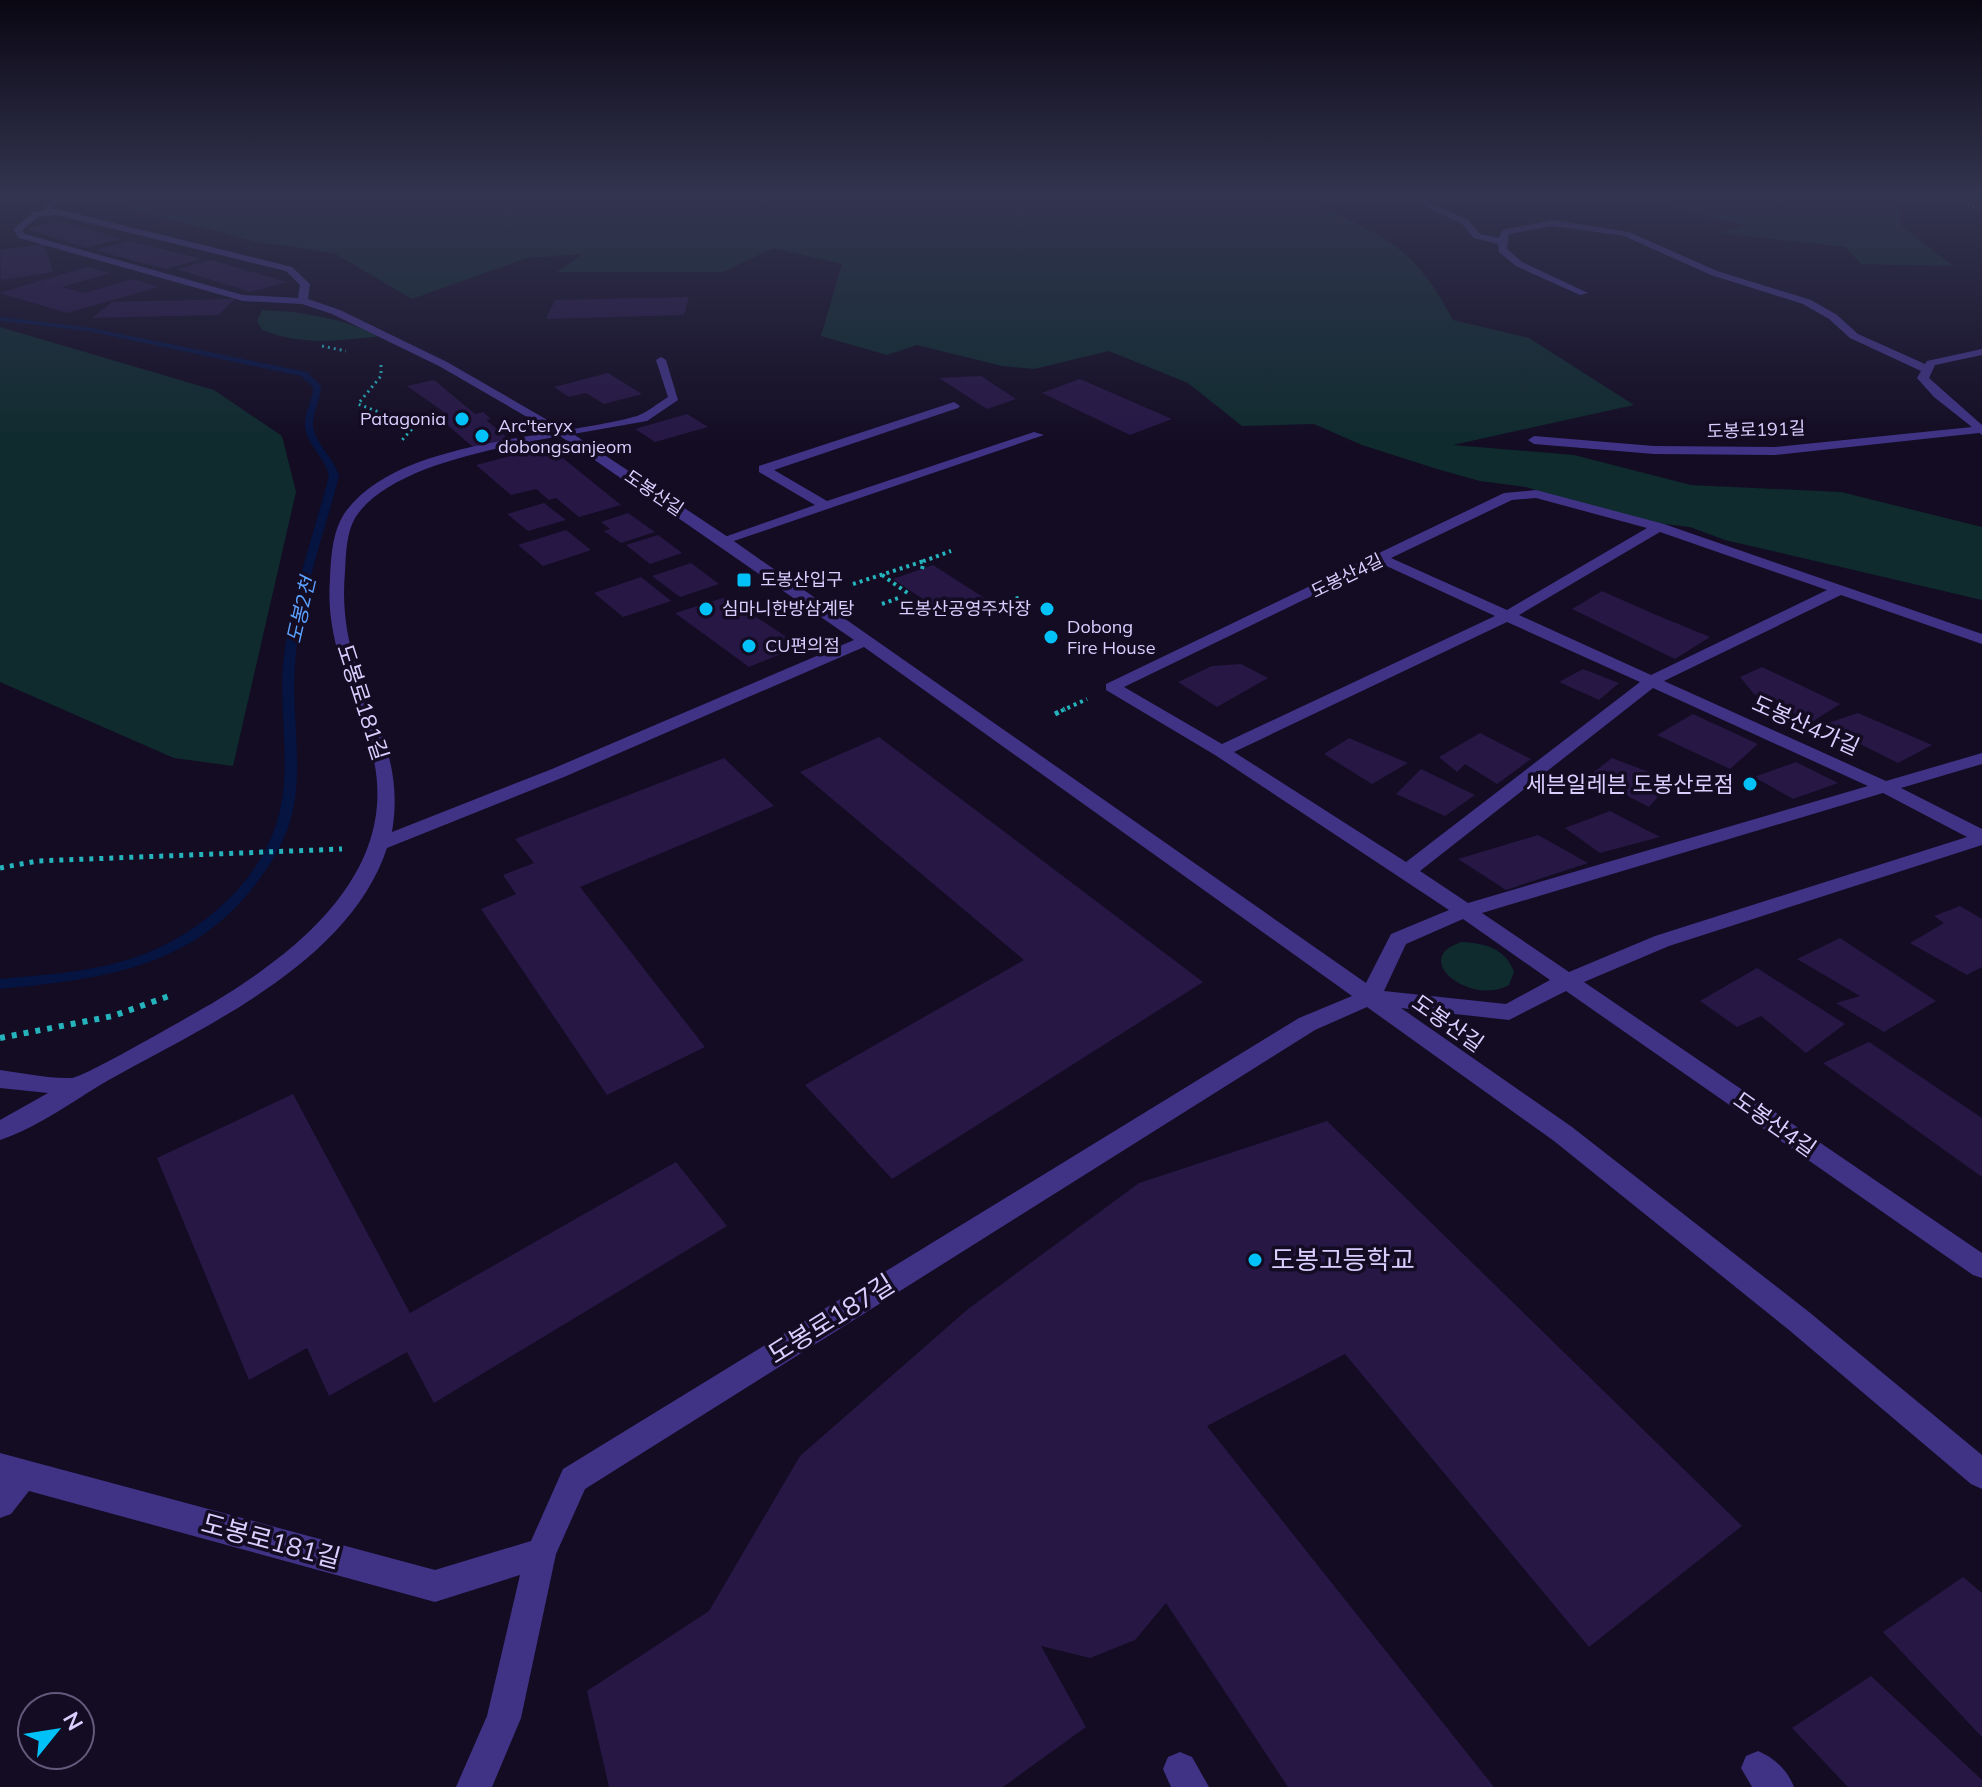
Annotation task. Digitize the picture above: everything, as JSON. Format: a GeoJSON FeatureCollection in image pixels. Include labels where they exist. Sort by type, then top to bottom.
{"type":"FeatureCollection","features":[{"type":"Feature","properties":{"kind":"street","name":"도봉산길"},"geometry":{"type":"LineString","coordinates":[[173,278],[243,298],[303,301],[336,312],[431,357],[564,433],[723,540],[1563,1134],[1799,1321],[1982,1474]]}},
{"type":"Feature","properties":{"kind":"street"},"geometry":{"type":"LineString","coordinates":[[299,278],[305,284],[303,301]]}},
{"type":"Feature","properties":{"kind":"street"},"geometry":{"type":"LineString","coordinates":[[1551,278],[1583,293]]}},
{"type":"Feature","properties":{"kind":"street"},"geometry":{"type":"LineString","coordinates":[[1731,278],[1807,302],[1833,317],[1854,336],[1927,369],[1931,363],[1982,352]]}},
{"type":"Feature","properties":{"kind":"street","name":"도봉로181길"},"geometry":{"type":"LineString","coordinates":[[0,1131],[253,991],[281,971],[362,884],[379,844],[388,798],[379,737],[348,667],[336,594],[339,556],[348,518],[368,496],[411,469],[643,418],[674,398],[661,360]]}},
{"type":"Feature","properties":{"kind":"street","name":"도봉로191길"},"geometry":{"type":"LineString","coordinates":[[1927,369],[1923,378],[1938,395],[1980,430]]}},
{"type":"Feature","properties":{"kind":"street"},"geometry":{"type":"LineString","coordinates":[[826,506],[764,469],[954,406]]}},
{"type":"Feature","properties":{"kind":"street","name":"도봉로191길"},"geometry":{"type":"LineString","coordinates":[[1534,440],[1654,450],[1775,451],[1980,430]]}},
{"type":"Feature","properties":{"kind":"street"},"geometry":{"type":"LineString","coordinates":[[723,540],[1038,435]]}},
{"type":"Feature","properties":{"kind":"street","name":"도봉산4길"},"geometry":{"type":"LineString","coordinates":[[1112,687],[1509,496],[1536,494],[1659,527],[1982,639]]}},
{"type":"Feature","properties":{"kind":"street"},"geometry":{"type":"LineString","coordinates":[[1221,751],[1507,616],[1659,527]]}},
{"type":"Feature","properties":{"kind":"street","name":"도봉산4가길"},"geometry":{"type":"LineString","coordinates":[[1382,559],[1885,787],[1982,838]]}},
{"type":"Feature","properties":{"kind":"street"},"geometry":{"type":"LineString","coordinates":[[1407,871],[1651,681],[1842,589]]}},
{"type":"Feature","properties":{"kind":"street"},"geometry":{"type":"LineString","coordinates":[[379,844],[558,773],[864,641]]}},
{"type":"Feature","properties":{"kind":"street","name":"도봉산4길"},"geometry":{"type":"LineString","coordinates":[[1112,687],[1221,751],[1407,871],[1462,912],[1982,1267]]}},
{"type":"Feature","properties":{"kind":"street"},"geometry":{"type":"LineString","coordinates":[[1982,758],[1462,912],[1398,939],[1370,997],[1509,1012],[1567,981],[1718,922],[1982,838]]}},
{"type":"Feature","properties":{"kind":"street","name":"도봉로187길"},"geometry":{"type":"LineString","coordinates":[[474,1787],[504,1718],[541,1553],[574,1479],[1307,1024],[1370,997]]}},
{"type":"Feature","properties":{"kind":"street"},"geometry":{"type":"LineString","coordinates":[[0,1079],[77,1087]]}},
{"type":"Feature","properties":{"kind":"street"},"geometry":{"type":"LineString","coordinates":[[0,1503],[12,1471]]}},
{"type":"Feature","properties":{"kind":"street","name":"도봉로181길"},"geometry":{"type":"LineString","coordinates":[[12,1471],[435,1586],[541,1553]]}},
{"type":"Feature","properties":{"kind":"path"},"geometry":{"type":"LineString","coordinates":[[322,346],[351,352]]}},
{"type":"Feature","properties":{"kind":"path"},"geometry":{"type":"LineString","coordinates":[[374,360],[382,366],[382,372],[358,404],[369,411],[399,417],[409,423],[411,432],[395,445]]}},
{"type":"Feature","properties":{"kind":"path"},"geometry":{"type":"LineString","coordinates":[[853,584],[951,551]]}},
{"type":"Feature","properties":{"kind":"path"},"geometry":{"type":"LineString","coordinates":[[922,569],[924,561]]}},
{"type":"Feature","properties":{"kind":"path"},"geometry":{"type":"LineString","coordinates":[[881,575],[909,594]]}},
{"type":"Feature","properties":{"kind":"path"},"geometry":{"type":"LineString","coordinates":[[882,604],[901,597]]}},
{"type":"Feature","properties":{"kind":"path"},"geometry":{"type":"LineString","coordinates":[[975,603],[997,605],[1021,597]]}},
{"type":"Feature","properties":{"kind":"path"},"geometry":{"type":"LineString","coordinates":[[1055,714],[1112,687]]}},
{"type":"Feature","properties":{"kind":"path"},"geometry":{"type":"LineString","coordinates":[[0,868],[37,861],[345,849]]}},
{"type":"Feature","properties":{"kind":"path"},"geometry":{"type":"LineString","coordinates":[[0,1038],[113,1016],[181,991]]}},
{"type":"Feature","properties":{"kind":"green space"},"geometry":{"type":"Polygon","coordinates":[[[377,278],[470,278],[412,299],[377,278]]]}},
{"type":"Feature","properties":{"kind":"green space"},"geometry":{"type":"Polygon","coordinates":[[[838,278],[1427,278],[1453,320],[1529,338],[1634,405],[1453,445],[1574,455],[1691,485],[1841,492],[1982,527],[1982,600],[1725,540],[1690,527],[1639,521],[1526,487],[1480,481],[1362,445],[1314,424],[1242,426],[1188,383],[1109,351],[1034,369],[1002,366],[917,345],[887,355],[821,336],[838,278]]]}},
{"type":"Feature","properties":{"kind":"green space"},"geometry":{"type":"Polygon","coordinates":[[[262,310],[323,317],[381,336],[335,341],[277,335],[262,330],[257,321],[262,310]]]}},
{"type":"Feature","properties":{"kind":"green space"},"geometry":{"type":"Polygon","coordinates":[[[0,327],[214,390],[282,436],[296,492],[233,766],[174,758],[0,682],[0,327]]]}},
{"type":"Feature","properties":{"kind":"green space"},"geometry":{"type":"Polygon","coordinates":[[[1462,942],[1486,946],[1506,958],[1514,972],[1509,985],[1494,990],[1478,990],[1451,978],[1443,968],[1441,959],[1447,949],[1462,942]]]}},
{"type":"Feature","properties":{"kind":"building"},"geometry":{"type":"Polygon","coordinates":[[[49,278],[92,278],[62,287],[84,293],[133,279],[159,287],[67,313],[0,293],[49,278]]]}},
{"type":"Feature","properties":{"kind":"building"},"geometry":{"type":"Polygon","coordinates":[[[207,278],[274,278],[286,282],[251,292],[207,278]]]}},
{"type":"Feature","properties":{"kind":"building"},"geometry":{"type":"Polygon","coordinates":[[[689,297],[684,315],[546,319],[555,300],[689,297]]]}},
{"type":"Feature","properties":{"kind":"building"},"geometry":{"type":"Polygon","coordinates":[[[235,299],[218,315],[92,318],[112,302],[235,299]]]}},
{"type":"Feature","properties":{"kind":"building"},"geometry":{"type":"Polygon","coordinates":[[[608,373],[642,394],[604,404],[586,393],[569,397],[554,387],[608,373]]]}},
{"type":"Feature","properties":{"kind":"building"},"geometry":{"type":"Polygon","coordinates":[[[981,376],[1016,399],[987,409],[939,378],[981,376]]]}},
{"type":"Feature","properties":{"kind":"building"},"geometry":{"type":"Polygon","coordinates":[[[1080,379],[1172,419],[1130,435],[1042,393],[1080,379]]]}},
{"type":"Feature","properties":{"kind":"building"},"geometry":{"type":"Polygon","coordinates":[[[434,380],[475,414],[483,412],[491,419],[486,420],[509,439],[474,448],[435,414],[444,412],[407,386],[434,380]]]}},
{"type":"Feature","properties":{"kind":"building"},"geometry":{"type":"Polygon","coordinates":[[[687,414],[708,427],[655,442],[635,429],[687,414]]]}},
{"type":"Feature","properties":{"kind":"building"},"geometry":{"type":"Polygon","coordinates":[[[548,446],[621,505],[579,517],[556,498],[549,500],[536,489],[511,495],[476,465],[548,446]]]}},
{"type":"Feature","properties":{"kind":"building"},"geometry":{"type":"Polygon","coordinates":[[[544,503],[566,520],[528,531],[507,514],[544,503]]]}},
{"type":"Feature","properties":{"kind":"building"},"geometry":{"type":"Polygon","coordinates":[[[628,513],[655,532],[621,543],[604,531],[610,529],[601,522],[628,513]]]}},
{"type":"Feature","properties":{"kind":"building"},"geometry":{"type":"Polygon","coordinates":[[[566,530],[591,550],[543,566],[518,545],[566,530]]]}},
{"type":"Feature","properties":{"kind":"building"},"geometry":{"type":"Polygon","coordinates":[[[658,535],[682,553],[650,564],[626,545],[658,535]]]}},
{"type":"Feature","properties":{"kind":"building"},"geometry":{"type":"Polygon","coordinates":[[[691,563],[719,584],[680,597],[652,576],[691,563]]]}},
{"type":"Feature","properties":{"kind":"building"},"geometry":{"type":"Polygon","coordinates":[[[933,565],[986,599],[945,614],[893,579],[933,565]]]}},
{"type":"Feature","properties":{"kind":"building"},"geometry":{"type":"Polygon","coordinates":[[[641,577],[671,601],[623,617],[594,593],[641,577]]]}},
{"type":"Feature","properties":{"kind":"building"},"geometry":{"type":"Polygon","coordinates":[[[1602,591],[1710,637],[1675,659],[1572,609],[1602,591]]]}},
{"type":"Feature","properties":{"kind":"building"},"geometry":{"type":"Polygon","coordinates":[[[726,597],[800,646],[749,667],[675,613],[726,597]]]}},
{"type":"Feature","properties":{"kind":"building"},"geometry":{"type":"Polygon","coordinates":[[[1241,664],[1268,678],[1217,707],[1178,682],[1212,666],[1241,664]]]}},
{"type":"Feature","properties":{"kind":"building"},"geometry":{"type":"Polygon","coordinates":[[[1762,667],[1840,704],[1812,722],[1754,694],[1740,677],[1762,667]]]}},
{"type":"Feature","properties":{"kind":"building"},"geometry":{"type":"Polygon","coordinates":[[[1583,669],[1619,683],[1599,700],[1559,682],[1583,669]]]}},
{"type":"Feature","properties":{"kind":"building"},"geometry":{"type":"Polygon","coordinates":[[[1858,713],[1932,745],[1898,763],[1822,725],[1858,713]]]}},
{"type":"Feature","properties":{"kind":"building"},"geometry":{"type":"Polygon","coordinates":[[[1693,714],[1758,744],[1730,769],[1657,735],[1693,714]]]}},
{"type":"Feature","properties":{"kind":"building"},"geometry":{"type":"Polygon","coordinates":[[[1480,733],[1531,759],[1497,784],[1465,764],[1457,772],[1439,757],[1480,733]]]}},
{"type":"Feature","properties":{"kind":"building"},"geometry":{"type":"Polygon","coordinates":[[[879,737],[1203,982],[892,1179],[805,1085],[1024,960],[800,772],[879,737]]]}},
{"type":"Feature","properties":{"kind":"building"},"geometry":{"type":"Polygon","coordinates":[[[1349,738],[1408,763],[1372,784],[1324,754],[1349,738]]]}},
{"type":"Feature","properties":{"kind":"building"},"geometry":{"type":"Polygon","coordinates":[[[724,758],[774,806],[580,887],[705,1047],[607,1095],[481,909],[516,894],[503,875],[534,863],[515,839],[724,758]]]}},
{"type":"Feature","properties":{"kind":"building"},"geometry":{"type":"Polygon","coordinates":[[[1612,758],[1672,781],[1649,807],[1589,776],[1612,758]]]}},
{"type":"Feature","properties":{"kind":"building"},"geometry":{"type":"Polygon","coordinates":[[[1796,762],[1838,783],[1793,799],[1754,777],[1796,762]]]}},
{"type":"Feature","properties":{"kind":"building"},"geometry":{"type":"Polygon","coordinates":[[[1421,769],[1475,795],[1445,816],[1396,794],[1421,769]]]}},
{"type":"Feature","properties":{"kind":"building"},"geometry":{"type":"Polygon","coordinates":[[[1610,811],[1660,837],[1600,853],[1565,828],[1610,811]]]}},
{"type":"Feature","properties":{"kind":"building"},"geometry":{"type":"Polygon","coordinates":[[[1538,835],[1588,863],[1506,890],[1458,859],[1538,835]]]}},
{"type":"Feature","properties":{"kind":"building"},"geometry":{"type":"Polygon","coordinates":[[[1960,906],[1982,919],[1982,967],[1967,975],[1910,943],[1944,923],[1934,916],[1960,906]]]}},
{"type":"Feature","properties":{"kind":"building"},"geometry":{"type":"Polygon","coordinates":[[[1840,938],[1936,1001],[1884,1032],[1836,1003],[1860,996],[1797,959],[1840,938]]]}},
{"type":"Feature","properties":{"kind":"building"},"geometry":{"type":"Polygon","coordinates":[[[1757,968],[1845,1024],[1806,1053],[1761,1016],[1737,1027],[1700,1001],[1757,968]]]}},
{"type":"Feature","properties":{"kind":"building"},"geometry":{"type":"Polygon","coordinates":[[[1869,1042],[1982,1118],[1982,1177],[1823,1063],[1869,1042]]]}},
{"type":"Feature","properties":{"kind":"building"},"geometry":{"type":"Polygon","coordinates":[[[293,1094],[410,1313],[676,1162],[727,1226],[434,1403],[407,1352],[329,1396],[307,1348],[249,1380],[157,1158],[293,1094]]]}},
{"type":"Feature","properties":{"kind":"building","name":"도봉고등학교"},"geometry":{"type":"Polygon","coordinates":[[[1327,1121],[1742,1526],[1589,1647],[1345,1354],[1207,1426],[1494,1787],[1288,1787],[1166,1603],[1135,1640],[1090,1658],[1041,1646],[1086,1727],[1003,1787],[609,1787],[587,1691],[709,1611],[800,1456],[968,1309],[1139,1183],[1327,1121]]]}},
{"type":"Feature","properties":{"kind":"building"},"geometry":{"type":"Polygon","coordinates":[[[1963,1577],[1982,1593],[1982,1737],[1883,1632],[1963,1577]]]}},
{"type":"Feature","properties":{"kind":"building"},"geometry":{"type":"Polygon","coordinates":[[[1871,1676],[1982,1780],[1982,1787],[1848,1787],[1792,1728],[1871,1676]]]}},
{"type":"Feature","properties":{"kind":"waterway","name":"도봉2천"},"geometry":{"type":"LineString","coordinates":[[0,319],[87,329],[304,374],[317,386],[309,419],[310,431],[334,476],[291,648],[288,682],[291,781],[286,812],[276,841],[261,868],[242,893],[219,915],[167,950],[104,971],[0,984]]}},
{"type":"Feature","properties":{"kind":"place","name":"Patagonia"},"geometry":{"type":"Point","coordinates":[462,419]}},
{"type":"Feature","properties":{"kind":"place","name":"Arc'teryx dobongsanjeom"},"geometry":{"type":"Point","coordinates":[482,436]}},
{"type":"Feature","properties":{"kind":"place","name":"도봉산입구"},"geometry":{"type":"Point","coordinates":[744,580]}},
{"type":"Feature","properties":{"kind":"place","name":"심마니한방삼계탕"},"geometry":{"type":"Point","coordinates":[706,609]}},
{"type":"Feature","properties":{"kind":"place","name":"도봉산공영주차장"},"geometry":{"type":"Point","coordinates":[1047,609]}},
{"type":"Feature","properties":{"kind":"place","name":"Dobong Fire House"},"geometry":{"type":"Point","coordinates":[1051,637]}},
{"type":"Feature","properties":{"kind":"place","name":"CU편의점"},"geometry":{"type":"Point","coordinates":[749,646]}},
{"type":"Feature","properties":{"kind":"place","name":"세븐일레븐 도봉산로점"},"geometry":{"type":"Point","coordinates":[1750,784]}},
{"type":"Feature","properties":{"kind":"place","name":"도봉고등학교"},"geometry":{"type":"Point","coordinates":[1255,1260]}}]}
